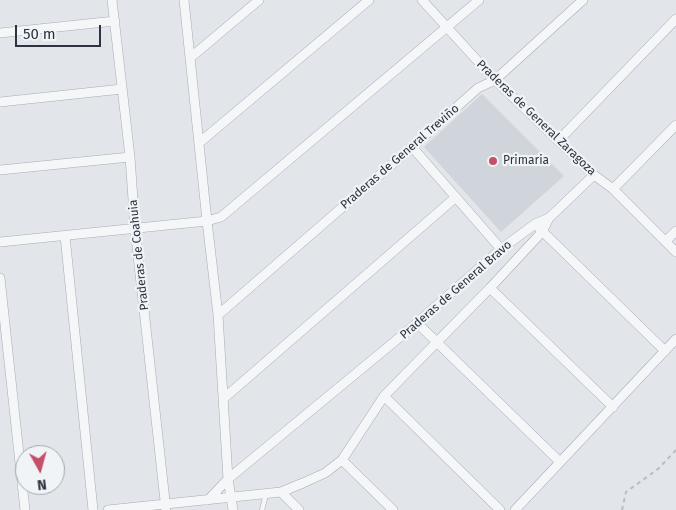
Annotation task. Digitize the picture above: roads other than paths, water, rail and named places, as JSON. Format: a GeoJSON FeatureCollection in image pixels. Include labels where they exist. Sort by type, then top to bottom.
{"type":"FeatureCollection","features":[{"type":"Feature","properties":{"kind":"street","name":"Praderas de Coahuia"},"geometry":{"type":"LineString","coordinates":[[112,0],[166,507]]}},
{"type":"Feature","properties":{"kind":"street"},"geometry":{"type":"LineString","coordinates":[[184,0],[218,315],[228,479],[233,510]]}},
{"type":"Feature","properties":{"kind":"street"},"geometry":{"type":"LineString","coordinates":[[190,58],[259,0]]}},
{"type":"Feature","properties":{"kind":"street"},"geometry":{"type":"LineString","coordinates":[[199,143],[369,0]]}},
{"type":"Feature","properties":{"kind":"street","name":"Praderas de General Zaragoza"},"geometry":{"type":"LineString","coordinates":[[422,0],[495,80],[594,175],[614,189],[676,252]]}},
{"type":"Feature","properties":{"kind":"street"},"geometry":{"type":"LineString","coordinates":[[0,242],[215,220],[227,213],[479,0]]}},
{"type":"Feature","properties":{"kind":"street","name":"Praderas de General Treviño"},"geometry":{"type":"LineString","coordinates":[[218,315],[478,88],[495,80],[583,0]]}},
{"type":"Feature","properties":{"kind":"street"},"geometry":{"type":"LineString","coordinates":[[558,141],[676,19]]}},
{"type":"Feature","properties":{"kind":"street"},"geometry":{"type":"LineString","coordinates":[[0,33],[115,21]]}},
{"type":"Feature","properties":{"kind":"street"},"geometry":{"type":"LineString","coordinates":[[0,102],[122,89]]}},
{"type":"Feature","properties":{"kind":"street"},"geometry":{"type":"LineString","coordinates":[[614,189],[676,125]]}},
{"type":"Feature","properties":{"kind":"street"},"geometry":{"type":"LineString","coordinates":[[412,147],[500,249]]}},
{"type":"Feature","properties":{"kind":"street"},"geometry":{"type":"LineString","coordinates":[[0,170],[130,157]]}},
{"type":"Feature","properties":{"kind":"street"},"geometry":{"type":"LineString","coordinates":[[549,218],[594,175]]}},
{"type":"Feature","properties":{"kind":"street"},"geometry":{"type":"LineString","coordinates":[[223,398],[456,197]]}},
{"type":"Feature","properties":{"kind":"street","name":"Praderas de General Bravo"},"geometry":{"type":"LineString","coordinates":[[208,500],[228,479],[417,323],[500,249],[535,224],[549,218]]}},
{"type":"Feature","properties":{"kind":"street","name":"Praderas de General Bravo"},"geometry":{"type":"LineString","coordinates":[[108,510],[166,507],[208,500],[281,492],[325,473],[342,460],[384,396],[542,232],[549,218]]}},
{"type":"Feature","properties":{"kind":"street"},"geometry":{"type":"LineString","coordinates":[[535,224],[665,351]]}},
{"type":"Feature","properties":{"kind":"street"},"geometry":{"type":"LineString","coordinates":[[666,241],[676,231]]}},
{"type":"Feature","properties":{"kind":"street"},"geometry":{"type":"LineString","coordinates":[[65,236],[93,510]]}},
{"type":"Feature","properties":{"kind":"street"},"geometry":{"type":"LineString","coordinates":[[0,278],[25,510]]}},
{"type":"Feature","properties":{"kind":"street"},"geometry":{"type":"LineString","coordinates":[[490,288],[613,407]]}},
{"type":"Feature","properties":{"kind":"street"},"geometry":{"type":"LineString","coordinates":[[417,323],[560,462]]}},
{"type":"Feature","properties":{"kind":"street"},"geometry":{"type":"LineString","coordinates":[[515,510],[676,340]]}},
{"type":"Feature","properties":{"kind":"street"},"geometry":{"type":"LineString","coordinates":[[384,396],[500,510]]}},
{"type":"Feature","properties":{"kind":"street"},"geometry":{"type":"LineString","coordinates":[[342,460],[393,510]]}},
{"type":"Feature","properties":{"kind":"street"},"geometry":{"type":"LineString","coordinates":[[281,492],[299,510]]}},
{"type":"Feature","properties":{"kind":"lane"},"geometry":{"type":"LineString","coordinates":[[262,510],[266,494]]}},
{"type":"Feature","properties":{"kind":"place","name":"Primaria"},"geometry":{"type":"Point","coordinates":[493,161]}}]}
